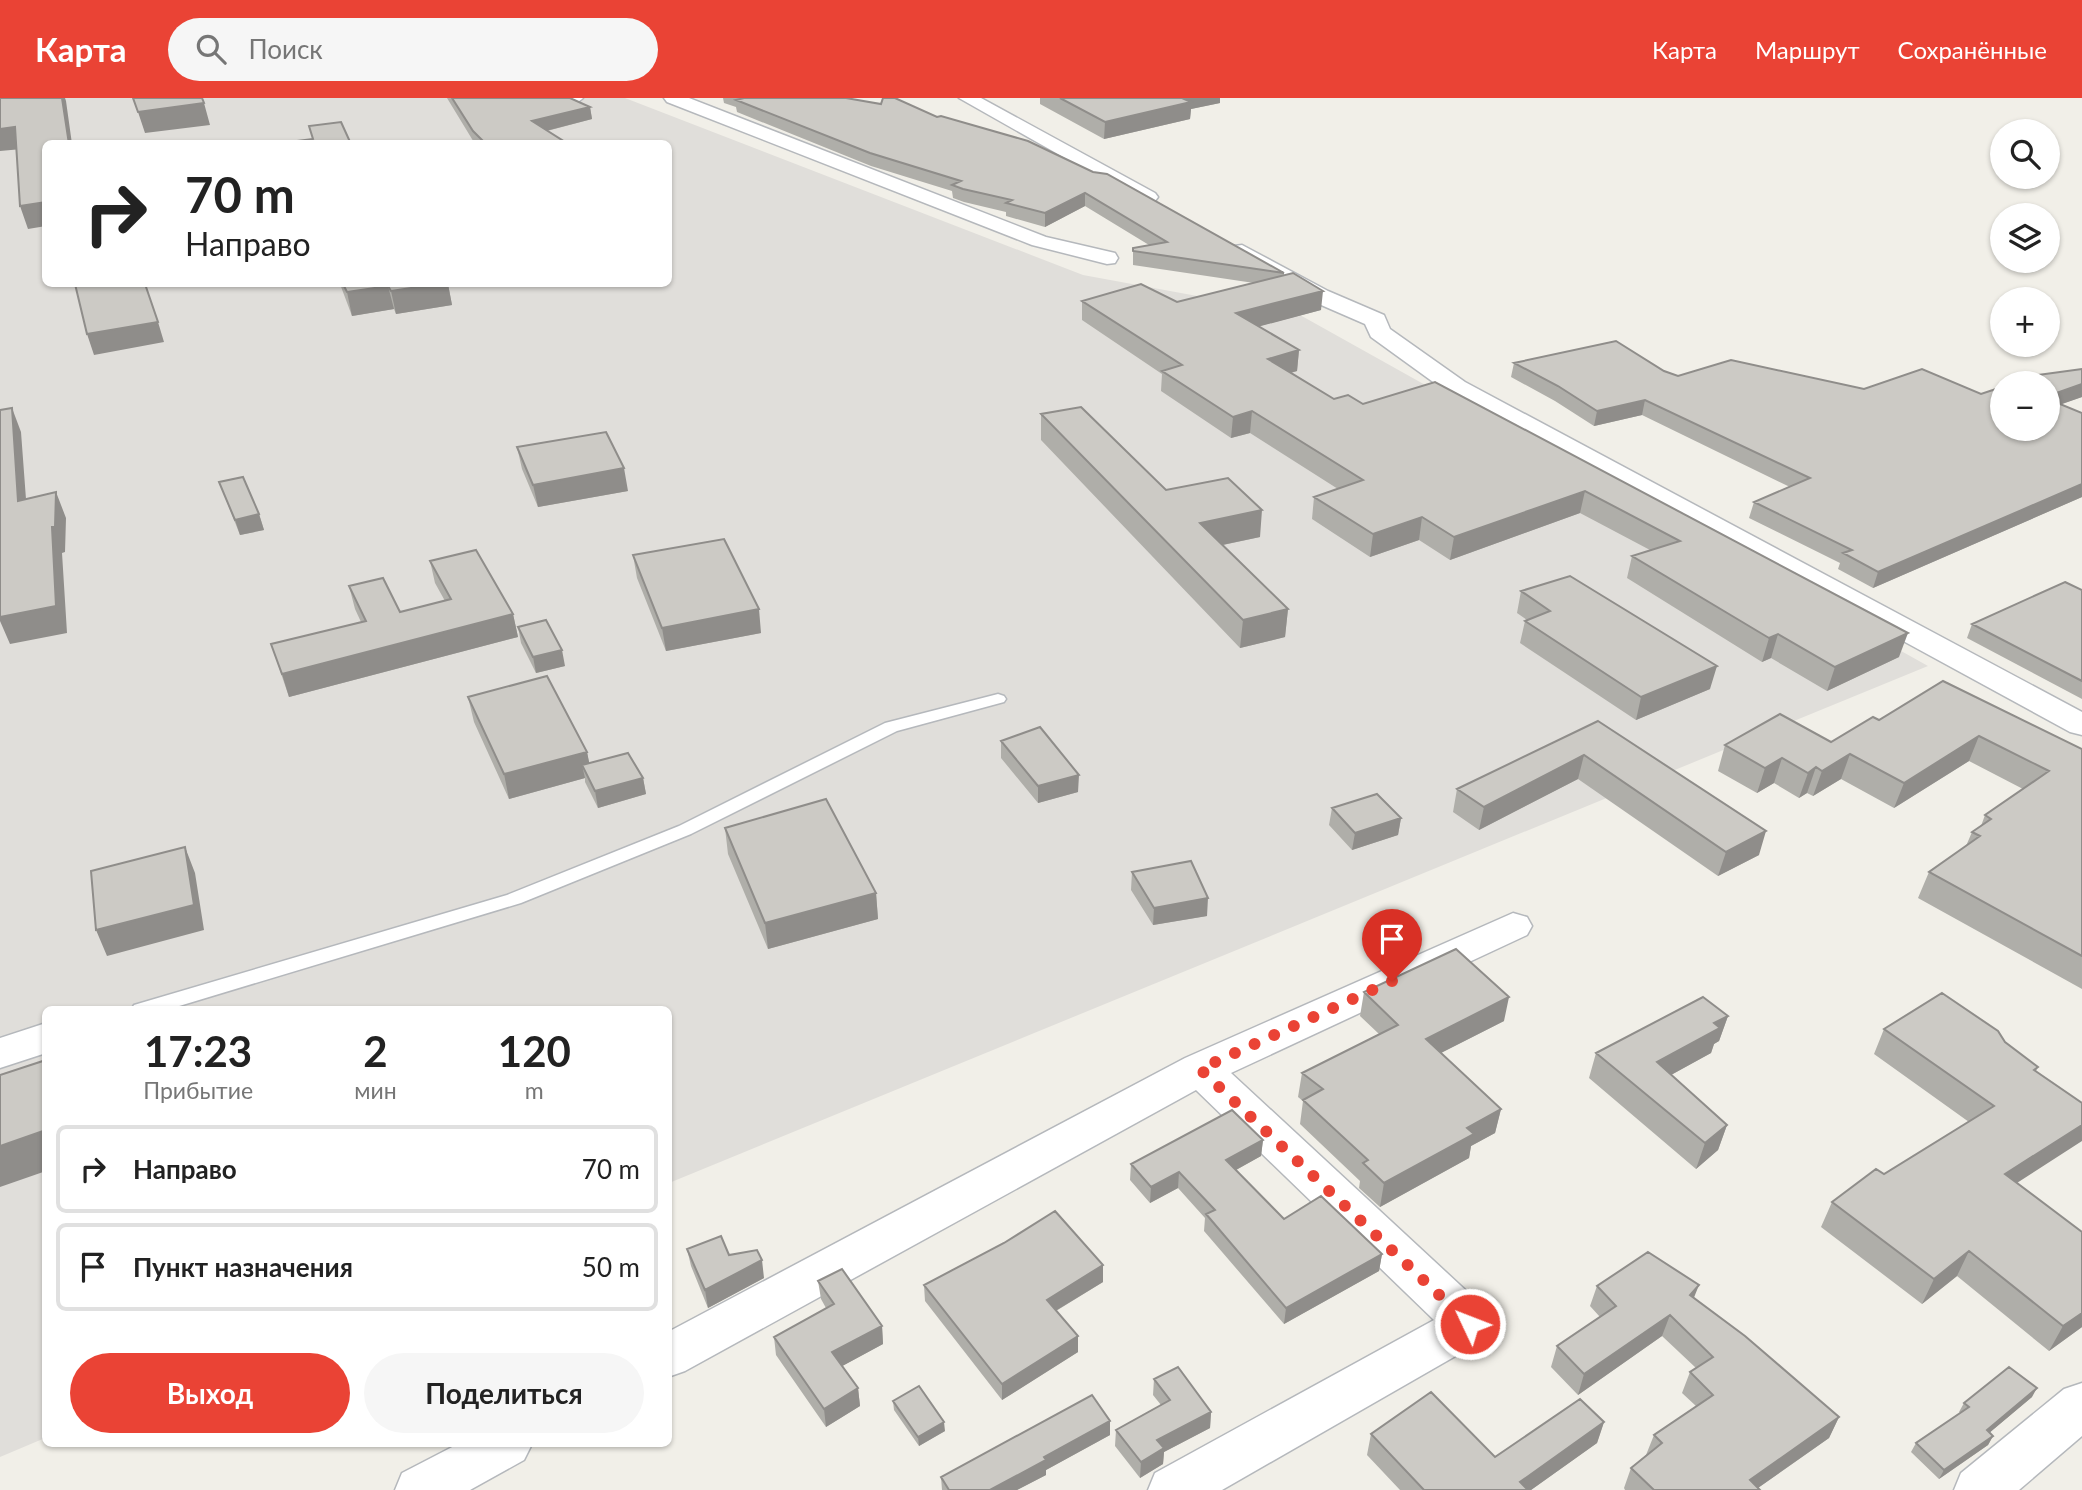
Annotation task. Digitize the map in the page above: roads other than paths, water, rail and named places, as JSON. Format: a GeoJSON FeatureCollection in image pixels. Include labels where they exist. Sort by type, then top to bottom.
{"type":"FeatureCollection","features":[{"type":"Feature","properties":{"kind":"street"},"geometry":{"type":"LineString","coordinates":[[557,98],[574,98]]}},
{"type":"Feature","properties":{"kind":"street"},"geometry":{"type":"LineString","coordinates":[[673,98],[1039,241],[1107,258]]}},
{"type":"Feature","properties":{"kind":"street"},"geometry":{"type":"LineString","coordinates":[[968,98],[1163,206]]}},
{"type":"Feature","properties":{"kind":"street"},"geometry":{"type":"LineString","coordinates":[[1224,241],[1320,296],[1376,320],[1379,332],[1456,387],[2082,725]]}},
{"type":"Feature","properties":{"kind":"street"},"geometry":{"type":"LineString","coordinates":[[672,1354],[1200,1069],[1513,926]]}},
{"type":"Feature","properties":{"kind":"street"},"geometry":{"type":"LineString","coordinates":[[0,1053],[42,1039]]}},
{"type":"Feature","properties":{"kind":"street"},"geometry":{"type":"LineString","coordinates":[[1174,1490],[1470,1324],[1200,1069]]}},
{"type":"Feature","properties":{"kind":"street"},"geometry":{"type":"LineString","coordinates":[[1980,1490],[2082,1405]]}},
{"type":"Feature","properties":{"kind":"street"},"geometry":{"type":"LineString","coordinates":[[421,1490],[500,1447]]}},
{"type":"Feature","properties":{"kind":"lane"},"geometry":{"type":"LineString","coordinates":[[154,1006],[514,899],[685,830],[891,727],[998,699]]}}]}
